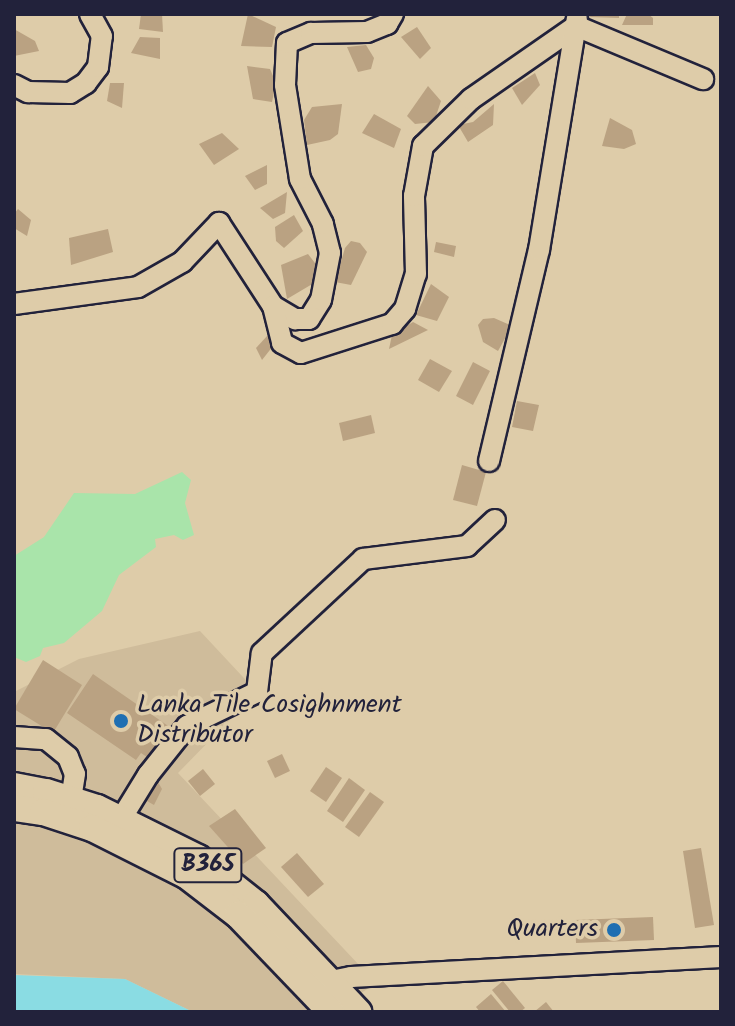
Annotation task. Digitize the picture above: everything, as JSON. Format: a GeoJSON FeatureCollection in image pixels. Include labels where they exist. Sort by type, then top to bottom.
{"type":"FeatureCollection","features":[{"type":"Feature","properties":{"kind":"main road","name":"B365"},"geometry":{"type":"LineString","coordinates":[[14,786],[71,799],[121,819],[198,858],[256,904],[326,996]]}},
{"type":"Feature","properties":{"kind":"main road","name":"B365"},"geometry":{"type":"LineString","coordinates":[[14,808],[43,812],[92,828],[186,875],[221,900],[326,996],[358,1012]]}},
{"type":"Feature","properties":{"kind":"street"},"geometry":{"type":"LineString","coordinates":[[14,85],[28,92],[70,93],[86,83],[98,67],[102,36],[90,14]]}},
{"type":"Feature","properties":{"kind":"street"},"geometry":{"type":"LineString","coordinates":[[273,306],[295,319],[309,319],[321,300],[330,253],[323,224],[300,179],[285,85],[287,43],[311,33],[367,32],[387,24],[393,14]]}},
{"type":"Feature","properties":{"kind":"street"},"geometry":{"type":"LineString","coordinates":[[14,304],[138,287],[182,262],[219,223],[273,306],[282,343],[301,353],[392,324],[405,309],[416,274],[414,196],[423,146],[471,99],[577,20]]}},
{"type":"Feature","properties":{"kind":"street"},"geometry":{"type":"LineString","coordinates":[[577,20],[703,79]]}},
{"type":"Feature","properties":{"kind":"street"},"geometry":{"type":"LineString","coordinates":[[489,461],[539,250],[577,20]]}},
{"type":"Feature","properties":{"kind":"street"},"geometry":{"type":"LineString","coordinates":[[121,819],[148,775],[187,726],[257,692],[262,653],[363,559],[467,546],[495,520]]}},
{"type":"Feature","properties":{"kind":"street"},"geometry":{"type":"LineString","coordinates":[[14,737],[46,739],[68,757],[75,774],[71,799]]}},
{"type":"Feature","properties":{"kind":"street"},"geometry":{"type":"LineString","coordinates":[[326,996],[351,977],[721,957]]}},
{"type":"Feature","properties":{"kind":"shaded area"},"geometry":{"type":"Polygon","coordinates":[[[200,631],[257,692],[178,773],[376,983],[333,1012],[193,1012],[125,979],[14,974],[14,692],[79,659],[200,631]]]}},
{"type":"Feature","properties":{"kind":"green space"},"geometry":{"type":"Polygon","coordinates":[[[182,472],[191,480],[185,503],[194,535],[183,540],[174,535],[155,539],[156,547],[119,575],[102,611],[64,643],[43,648],[40,656],[26,662],[14,657],[14,556],[44,537],[74,493],[135,494],[182,472]]]}},
{"type":"Feature","properties":{"kind":"water"},"geometry":{"type":"Polygon","coordinates":[[[14,975],[125,979],[193,1012],[14,1012],[14,975]]]}},
{"type":"Feature","properties":{"kind":"building"},"geometry":{"type":"Polygon","coordinates":[[[141,14],[162,14],[163,32],[139,29],[141,14]]]}},
{"type":"Feature","properties":{"kind":"building"},"geometry":{"type":"Polygon","coordinates":[[[248,14],[276,27],[272,47],[241,46],[248,14]]]}},
{"type":"Feature","properties":{"kind":"building"},"geometry":{"type":"Polygon","coordinates":[[[591,14],[619,14],[619,18],[590,17],[591,14]]]}},
{"type":"Feature","properties":{"kind":"building"},"geometry":{"type":"Polygon","coordinates":[[[627,14],[648,14],[653,18],[653,25],[622,25],[627,14]]]}},
{"type":"Feature","properties":{"kind":"building"},"geometry":{"type":"Polygon","coordinates":[[[417,27],[431,48],[420,59],[401,37],[417,27]]]}},
{"type":"Feature","properties":{"kind":"building"},"geometry":{"type":"Polygon","coordinates":[[[14,29],[35,41],[39,51],[14,56],[14,29]]]}},
{"type":"Feature","properties":{"kind":"building"},"geometry":{"type":"Polygon","coordinates":[[[140,37],[160,38],[160,59],[131,53],[140,37]]]}},
{"type":"Feature","properties":{"kind":"building"},"geometry":{"type":"Polygon","coordinates":[[[366,45],[374,58],[371,69],[358,72],[347,47],[366,45]]]}},
{"type":"Feature","properties":{"kind":"building"},"geometry":{"type":"Polygon","coordinates":[[[247,66],[270,69],[276,83],[272,102],[253,99],[247,66]]]}},
{"type":"Feature","properties":{"kind":"building"},"geometry":{"type":"Polygon","coordinates":[[[535,73],[540,85],[522,105],[512,88],[535,73]]]}},
{"type":"Feature","properties":{"kind":"building"},"geometry":{"type":"Polygon","coordinates":[[[110,83],[124,83],[122,108],[107,101],[110,83]]]}},
{"type":"Feature","properties":{"kind":"building"},"geometry":{"type":"Polygon","coordinates":[[[428,86],[441,101],[434,122],[415,124],[407,116],[428,86]]]}},
{"type":"Feature","properties":{"kind":"building"},"geometry":{"type":"Polygon","coordinates":[[[342,104],[338,134],[330,140],[307,145],[304,120],[312,107],[342,104]]]}},
{"type":"Feature","properties":{"kind":"building"},"geometry":{"type":"Polygon","coordinates":[[[494,104],[493,125],[468,142],[458,125],[473,122],[494,104]]]}},
{"type":"Feature","properties":{"kind":"building"},"geometry":{"type":"Polygon","coordinates":[[[374,114],[401,129],[394,148],[362,133],[374,114]]]}},
{"type":"Feature","properties":{"kind":"building"},"geometry":{"type":"Polygon","coordinates":[[[610,118],[632,130],[636,144],[624,149],[602,146],[610,118]]]}},
{"type":"Feature","properties":{"kind":"building"},"geometry":{"type":"Polygon","coordinates":[[[222,133],[239,149],[214,165],[199,144],[222,133]]]}},
{"type":"Feature","properties":{"kind":"building"},"geometry":{"type":"Polygon","coordinates":[[[267,165],[267,184],[255,190],[245,176],[267,165]]]}},
{"type":"Feature","properties":{"kind":"building"},"geometry":{"type":"Polygon","coordinates":[[[287,192],[285,213],[273,219],[260,208],[287,192]]]}},
{"type":"Feature","properties":{"kind":"building"},"geometry":{"type":"Polygon","coordinates":[[[18,209],[31,220],[27,236],[14,228],[14,214],[18,209]]]}},
{"type":"Feature","properties":{"kind":"building"},"geometry":{"type":"Polygon","coordinates":[[[294,215],[303,231],[284,248],[276,241],[275,227],[294,215]]]}},
{"type":"Feature","properties":{"kind":"building"},"geometry":{"type":"Polygon","coordinates":[[[108,229],[113,252],[71,265],[69,238],[108,229]]]}},
{"type":"Feature","properties":{"kind":"building"},"geometry":{"type":"Polygon","coordinates":[[[351,241],[360,243],[367,252],[351,285],[335,282],[345,248],[351,241]]]}},
{"type":"Feature","properties":{"kind":"building"},"geometry":{"type":"Polygon","coordinates":[[[436,242],[456,246],[454,257],[434,252],[436,242]]]}},
{"type":"Feature","properties":{"kind":"building"},"geometry":{"type":"Polygon","coordinates":[[[308,254],[318,267],[314,283],[287,299],[281,265],[308,254]]]}},
{"type":"Feature","properties":{"kind":"building"},"geometry":{"type":"Polygon","coordinates":[[[431,284],[449,297],[437,321],[416,315],[431,284]]]}},
{"type":"Feature","properties":{"kind":"building"},"geometry":{"type":"Polygon","coordinates":[[[494,318],[512,326],[498,351],[483,342],[478,325],[483,319],[494,318]]]}},
{"type":"Feature","properties":{"kind":"building"},"geometry":{"type":"Polygon","coordinates":[[[413,322],[428,330],[389,349],[392,335],[413,322]]]}},
{"type":"Feature","properties":{"kind":"building"},"geometry":{"type":"Polygon","coordinates":[[[268,335],[277,341],[262,360],[256,348],[268,335]]]}},
{"type":"Feature","properties":{"kind":"building"},"geometry":{"type":"Polygon","coordinates":[[[430,359],[452,371],[439,392],[418,380],[430,359]]]}},
{"type":"Feature","properties":{"kind":"building"},"geometry":{"type":"Polygon","coordinates":[[[473,362],[490,371],[473,405],[456,396],[473,362]]]}},
{"type":"Feature","properties":{"kind":"building"},"geometry":{"type":"Polygon","coordinates":[[[517,401],[539,405],[533,431],[512,427],[517,401]]]}},
{"type":"Feature","properties":{"kind":"building"},"geometry":{"type":"Polygon","coordinates":[[[371,415],[375,433],[343,441],[339,423],[371,415]]]}},
{"type":"Feature","properties":{"kind":"building"},"geometry":{"type":"Polygon","coordinates":[[[462,465],[486,472],[477,506],[453,500],[462,465]]]}},
{"type":"Feature","properties":{"kind":"building"},"geometry":{"type":"Polygon","coordinates":[[[43,660],[82,685],[53,733],[14,709],[43,660]]]}},
{"type":"Feature","properties":{"kind":"building","name":"Lanka Tile Cosighnment Distributor"},"geometry":{"type":"Polygon","coordinates":[[[93,674],[174,730],[153,761],[141,753],[136,760],[67,713],[93,674]]]}},
{"type":"Feature","properties":{"kind":"building"},"geometry":{"type":"Polygon","coordinates":[[[282,754],[290,771],[275,778],[267,761],[282,754]]]}},
{"type":"Feature","properties":{"kind":"building"},"geometry":{"type":"Polygon","coordinates":[[[326,767],[342,778],[326,802],[310,791],[326,767]]]}},
{"type":"Feature","properties":{"kind":"building"},"geometry":{"type":"Polygon","coordinates":[[[203,769],[215,784],[200,796],[188,781],[203,769]]]}},
{"type":"Feature","properties":{"kind":"building"},"geometry":{"type":"Polygon","coordinates":[[[349,778],[365,790],[343,822],[327,811],[349,778]]]}},
{"type":"Feature","properties":{"kind":"building"},"geometry":{"type":"Polygon","coordinates":[[[158,782],[162,789],[154,805],[147,801],[158,782]]]}},
{"type":"Feature","properties":{"kind":"building"},"geometry":{"type":"Polygon","coordinates":[[[370,792],[384,802],[359,837],[345,827],[370,792]]]}},
{"type":"Feature","properties":{"kind":"building"},"geometry":{"type":"Polygon","coordinates":[[[235,809],[266,848],[243,864],[209,826],[235,809]]]}},
{"type":"Feature","properties":{"kind":"building"},"geometry":{"type":"Polygon","coordinates":[[[701,848],[714,925],[695,928],[683,851],[701,848]]]}},
{"type":"Feature","properties":{"kind":"building"},"geometry":{"type":"Polygon","coordinates":[[[297,853],[324,884],[308,897],[281,867],[297,853]]]}},
{"type":"Feature","properties":{"kind":"building","name":"Quarters"},"geometry":{"type":"Polygon","coordinates":[[[653,917],[654,940],[576,943],[575,920],[653,917]]]}},
{"type":"Feature","properties":{"kind":"building"},"geometry":{"type":"Polygon","coordinates":[[[503,981],[525,1008],[520,1012],[510,1012],[492,990],[503,981]]]}},
{"type":"Feature","properties":{"kind":"building"},"geometry":{"type":"Polygon","coordinates":[[[491,994],[506,1012],[480,1012],[476,1007],[491,994]]]}},
{"type":"Feature","properties":{"kind":"building"},"geometry":{"type":"Polygon","coordinates":[[[546,1002],[554,1012],[534,1012],[546,1002]]]}},
{"type":"Feature","properties":{"kind":"place","name":"Lanka Tile Cosighnment Distributor"},"geometry":{"type":"Point","coordinates":[121,721]}},
{"type":"Feature","properties":{"kind":"place","name":"Quarters"},"geometry":{"type":"Point","coordinates":[614,930]}}]}
